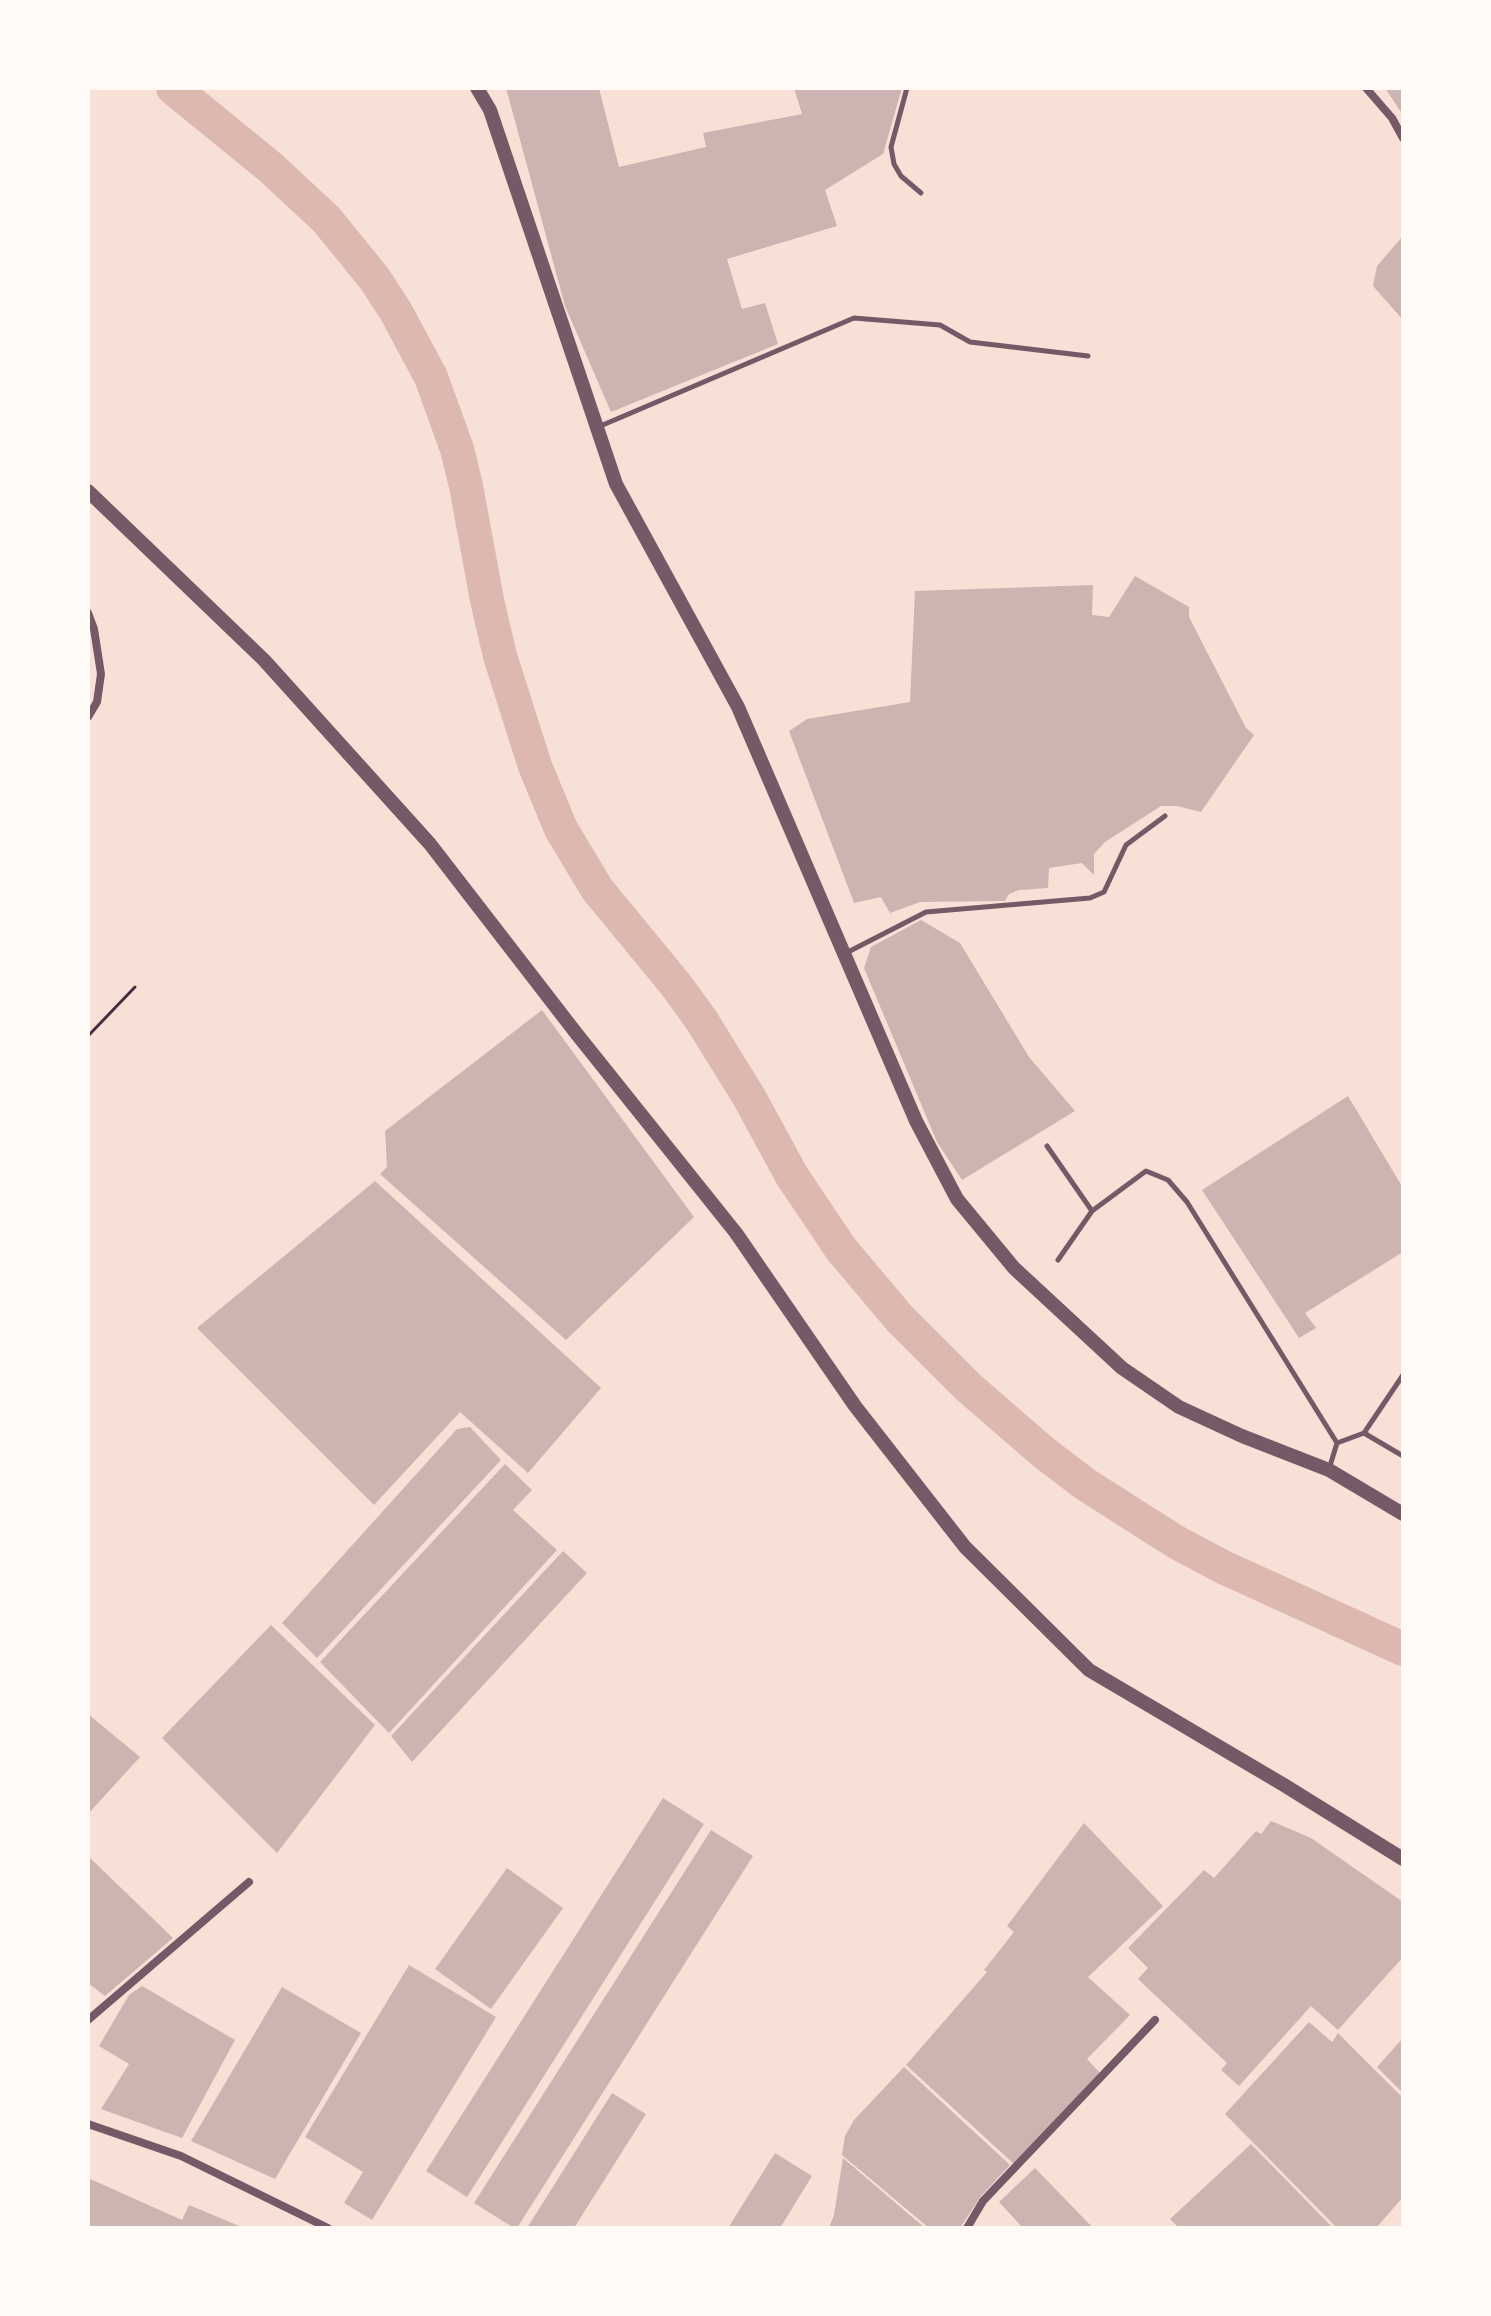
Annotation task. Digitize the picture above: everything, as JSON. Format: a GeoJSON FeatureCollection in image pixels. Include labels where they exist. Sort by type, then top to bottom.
{"type":"FeatureCollection","features":[{"type":"Feature","properties":{"kind":"street"},"geometry":{"type":"LineString","coordinates":[[477,88],[490,110],[616,484],[738,707],[916,1121],[957,1199],[1014,1268],[1122,1368],[1179,1407],[1329,1470],[1403,1514]]}},
{"type":"Feature","properties":{"kind":"street"},"geometry":{"type":"LineString","coordinates":[[1366,88],[1392,118],[1403,138]]}},
{"type":"Feature","properties":{"kind":"street"},"geometry":{"type":"LineString","coordinates":[[88,491],[264,660],[430,844],[736,1233],[855,1406],[965,1547],[1089,1670],[1403,1859]]}},
{"type":"Feature","properties":{"kind":"street"},"geometry":{"type":"LineString","coordinates":[[88,613],[94,629],[101,674],[97,702],[88,717]]}},
{"type":"Feature","properties":{"kind":"street"},"geometry":{"type":"LineString","coordinates":[[88,2020],[249,1882]]}},
{"type":"Feature","properties":{"kind":"street"},"geometry":{"type":"LineString","coordinates":[[967,2228],[983,2201],[1155,2020]]}},
{"type":"Feature","properties":{"kind":"street"},"geometry":{"type":"LineString","coordinates":[[88,2124],[181,2156],[328,2228]]}},
{"type":"Feature","properties":{"kind":"lane"},"geometry":{"type":"LineString","coordinates":[[907,88],[891,147],[894,164],[901,176],[921,193]]}},
{"type":"Feature","properties":{"kind":"lane"},"geometry":{"type":"LineString","coordinates":[[597,428],[854,318],[940,325],[970,342],[1088,356]]}},
{"type":"Feature","properties":{"kind":"lane"},"geometry":{"type":"LineString","coordinates":[[845,953],[926,912],[1090,898],[1104,892],[1126,845],[1165,816]]}},
{"type":"Feature","properties":{"kind":"lane"},"geometry":{"type":"LineString","coordinates":[[1047,1146],[1092,1211]]}},
{"type":"Feature","properties":{"kind":"lane"},"geometry":{"type":"LineString","coordinates":[[1058,1260],[1092,1211],[1146,1171],[1168,1180],[1187,1202],[1337,1443],[1329,1470]]}},
{"type":"Feature","properties":{"kind":"lane"},"geometry":{"type":"LineString","coordinates":[[1337,1443],[1364,1433],[1403,1375]]}},
{"type":"Feature","properties":{"kind":"lane"},"geometry":{"type":"LineString","coordinates":[[1364,1433],[1403,1456]]}},
{"type":"Feature","properties":{"kind":"path"},"geometry":{"type":"LineString","coordinates":[[88,1036],[135,987]]}},
{"type":"Feature","properties":{"kind":"building"},"geometry":{"type":"Polygon","coordinates":[[[506,88],[599,88],[619,167],[706,147],[703,133],[802,114],[794,88],[902,88],[883,154],[825,190],[837,226],[727,259],[742,309],[765,303],[778,344],[611,412],[565,306],[506,88]]]}},
{"type":"Feature","properties":{"kind":"building"},"geometry":{"type":"Polygon","coordinates":[[[1385,88],[1403,88],[1403,115],[1385,88]]]}},
{"type":"Feature","properties":{"kind":"building"},"geometry":{"type":"Polygon","coordinates":[[[1403,236],[1403,320],[1373,286],[1377,266],[1403,236]]]}},
{"type":"Feature","properties":{"kind":"building"},"geometry":{"type":"Polygon","coordinates":[[[1135,576],[1189,607],[1189,617],[1246,728],[1254,735],[1201,812],[1161,806],[1105,842],[1094,854],[1094,875],[1082,863],[1049,868],[1048,888],[1019,890],[1009,894],[1005,901],[920,902],[890,913],[881,897],[854,903],[789,731],[807,719],[910,702],[915,591],[1093,585],[1092,615],[1109,617],[1135,576]]]}},
{"type":"Feature","properties":{"kind":"building"},"geometry":{"type":"Polygon","coordinates":[[[921,920],[960,943],[1029,1057],[1075,1111],[962,1180],[937,1142],[864,968],[871,947],[921,920]]]}},
{"type":"Feature","properties":{"kind":"building"},"geometry":{"type":"Polygon","coordinates":[[[542,1010],[694,1217],[566,1340],[380,1174],[387,1167],[385,1131],[542,1010]]]}},
{"type":"Feature","properties":{"kind":"building"},"geometry":{"type":"Polygon","coordinates":[[[1348,1096],[1403,1188],[1403,1252],[1305,1313],[1316,1328],[1299,1338],[1202,1190],[1348,1096]]]}},
{"type":"Feature","properties":{"kind":"building"},"geometry":{"type":"Polygon","coordinates":[[[375,1181],[601,1388],[528,1473],[460,1412],[374,1505],[197,1328],[375,1181]]]}},
{"type":"Feature","properties":{"kind":"building"},"geometry":{"type":"Polygon","coordinates":[[[470,1427],[501,1460],[317,1658],[282,1623],[457,1429],[470,1427]]]}},
{"type":"Feature","properties":{"kind":"building"},"geometry":{"type":"Polygon","coordinates":[[[505,1464],[532,1490],[513,1510],[557,1550],[389,1733],[320,1662],[505,1464]]]}},
{"type":"Feature","properties":{"kind":"building"},"geometry":{"type":"Polygon","coordinates":[[[563,1551],[587,1573],[412,1762],[391,1736],[563,1551]]]}},
{"type":"Feature","properties":{"kind":"building"},"geometry":{"type":"Polygon","coordinates":[[[271,1625],[375,1725],[277,1853],[162,1738],[271,1625]]]}},
{"type":"Feature","properties":{"kind":"building"},"geometry":{"type":"Polygon","coordinates":[[[88,1714],[140,1757],[88,1814],[88,1714]]]}},
{"type":"Feature","properties":{"kind":"building"},"geometry":{"type":"Polygon","coordinates":[[[663,1798],[704,1824],[467,2197],[426,2171],[663,1798]]]}},
{"type":"Feature","properties":{"kind":"building"},"geometry":{"type":"Polygon","coordinates":[[[1271,1821],[1311,1838],[1403,1902],[1403,1957],[1338,2030],[1311,2006],[1239,2086],[1221,2070],[1227,2063],[1138,1979],[1148,1968],[1128,1948],[1204,1870],[1214,1878],[1256,1831],[1261,1834],[1271,1821]]]}},
{"type":"Feature","properties":{"kind":"building"},"geometry":{"type":"Polygon","coordinates":[[[1084,1823],[1163,1906],[1088,1977],[1130,2015],[1087,2059],[1100,2073],[1014,2164],[906,2065],[987,1972],[984,1970],[1014,1932],[1007,1926],[1084,1823]]]}},
{"type":"Feature","properties":{"kind":"building"},"geometry":{"type":"Polygon","coordinates":[[[711,1830],[753,1856],[517,2228],[514,2228],[474,2203],[711,1830]]]}},
{"type":"Feature","properties":{"kind":"building"},"geometry":{"type":"Polygon","coordinates":[[[88,1856],[173,1938],[105,1996],[88,1983],[88,1856]]]}},
{"type":"Feature","properties":{"kind":"building"},"geometry":{"type":"Polygon","coordinates":[[[507,1868],[563,1908],[491,2009],[435,1969],[507,1868]]]}},
{"type":"Feature","properties":{"kind":"building"},"geometry":{"type":"Polygon","coordinates":[[[409,1965],[496,2017],[372,2220],[344,2203],[363,2172],[305,2137],[409,1965]]]}},
{"type":"Feature","properties":{"kind":"building"},"geometry":{"type":"Polygon","coordinates":[[[142,1986],[235,2040],[182,2138],[101,2109],[129,2064],[99,2046],[129,1995],[142,1986]]]}},
{"type":"Feature","properties":{"kind":"building"},"geometry":{"type":"Polygon","coordinates":[[[282,1987],[361,2033],[275,2179],[191,2141],[282,1987]]]}},
{"type":"Feature","properties":{"kind":"building"},"geometry":{"type":"Polygon","coordinates":[[[1309,2022],[1332,2042],[1338,2033],[1403,2098],[1403,2197],[1376,2228],[1337,2228],[1225,2114],[1309,2022]]]}},
{"type":"Feature","properties":{"kind":"building"},"geometry":{"type":"Polygon","coordinates":[[[1403,2038],[1403,2093],[1377,2067],[1403,2038]]]}},
{"type":"Feature","properties":{"kind":"building"},"geometry":{"type":"Polygon","coordinates":[[[904,2067],[1010,2165],[981,2196],[960,2228],[929,2228],[842,2155],[845,2136],[854,2120],[904,2067]]]}},
{"type":"Feature","properties":{"kind":"building"},"geometry":{"type":"Polygon","coordinates":[[[612,2093],[646,2114],[574,2228],[527,2228],[612,2093]]]}},
{"type":"Feature","properties":{"kind":"building"},"geometry":{"type":"Polygon","coordinates":[[[1251,2144],[1333,2228],[1179,2228],[1170,2219],[1251,2144]]]}},
{"type":"Feature","properties":{"kind":"building"},"geometry":{"type":"Polygon","coordinates":[[[775,2153],[812,2176],[780,2228],[728,2228],[775,2153]]]}},
{"type":"Feature","properties":{"kind":"building"},"geometry":{"type":"Polygon","coordinates":[[[843,2158],[925,2228],[829,2228],[843,2158]]]}},
{"type":"Feature","properties":{"kind":"building"},"geometry":{"type":"Polygon","coordinates":[[[1035,2168],[1093,2228],[1023,2228],[999,2202],[1035,2168]]]}},
{"type":"Feature","properties":{"kind":"building"},"geometry":{"type":"Polygon","coordinates":[[[88,2178],[182,2220],[189,2205],[244,2228],[88,2228],[88,2178]]]}},
{"type":"Feature","properties":{"kind":"waterway"},"geometry":{"type":"LineString","coordinates":[[173,88],[270,167],[326,219],[374,278],[395,310],[431,377],[457,449],[500,656],[535,766],[561,829],[597,889],[702,1021],[749,1097],[792,1176],[841,1249],[900,1319],[967,1386],[1085,1484],[1176,1542],[1223,1567],[1403,1649]]}}]}
